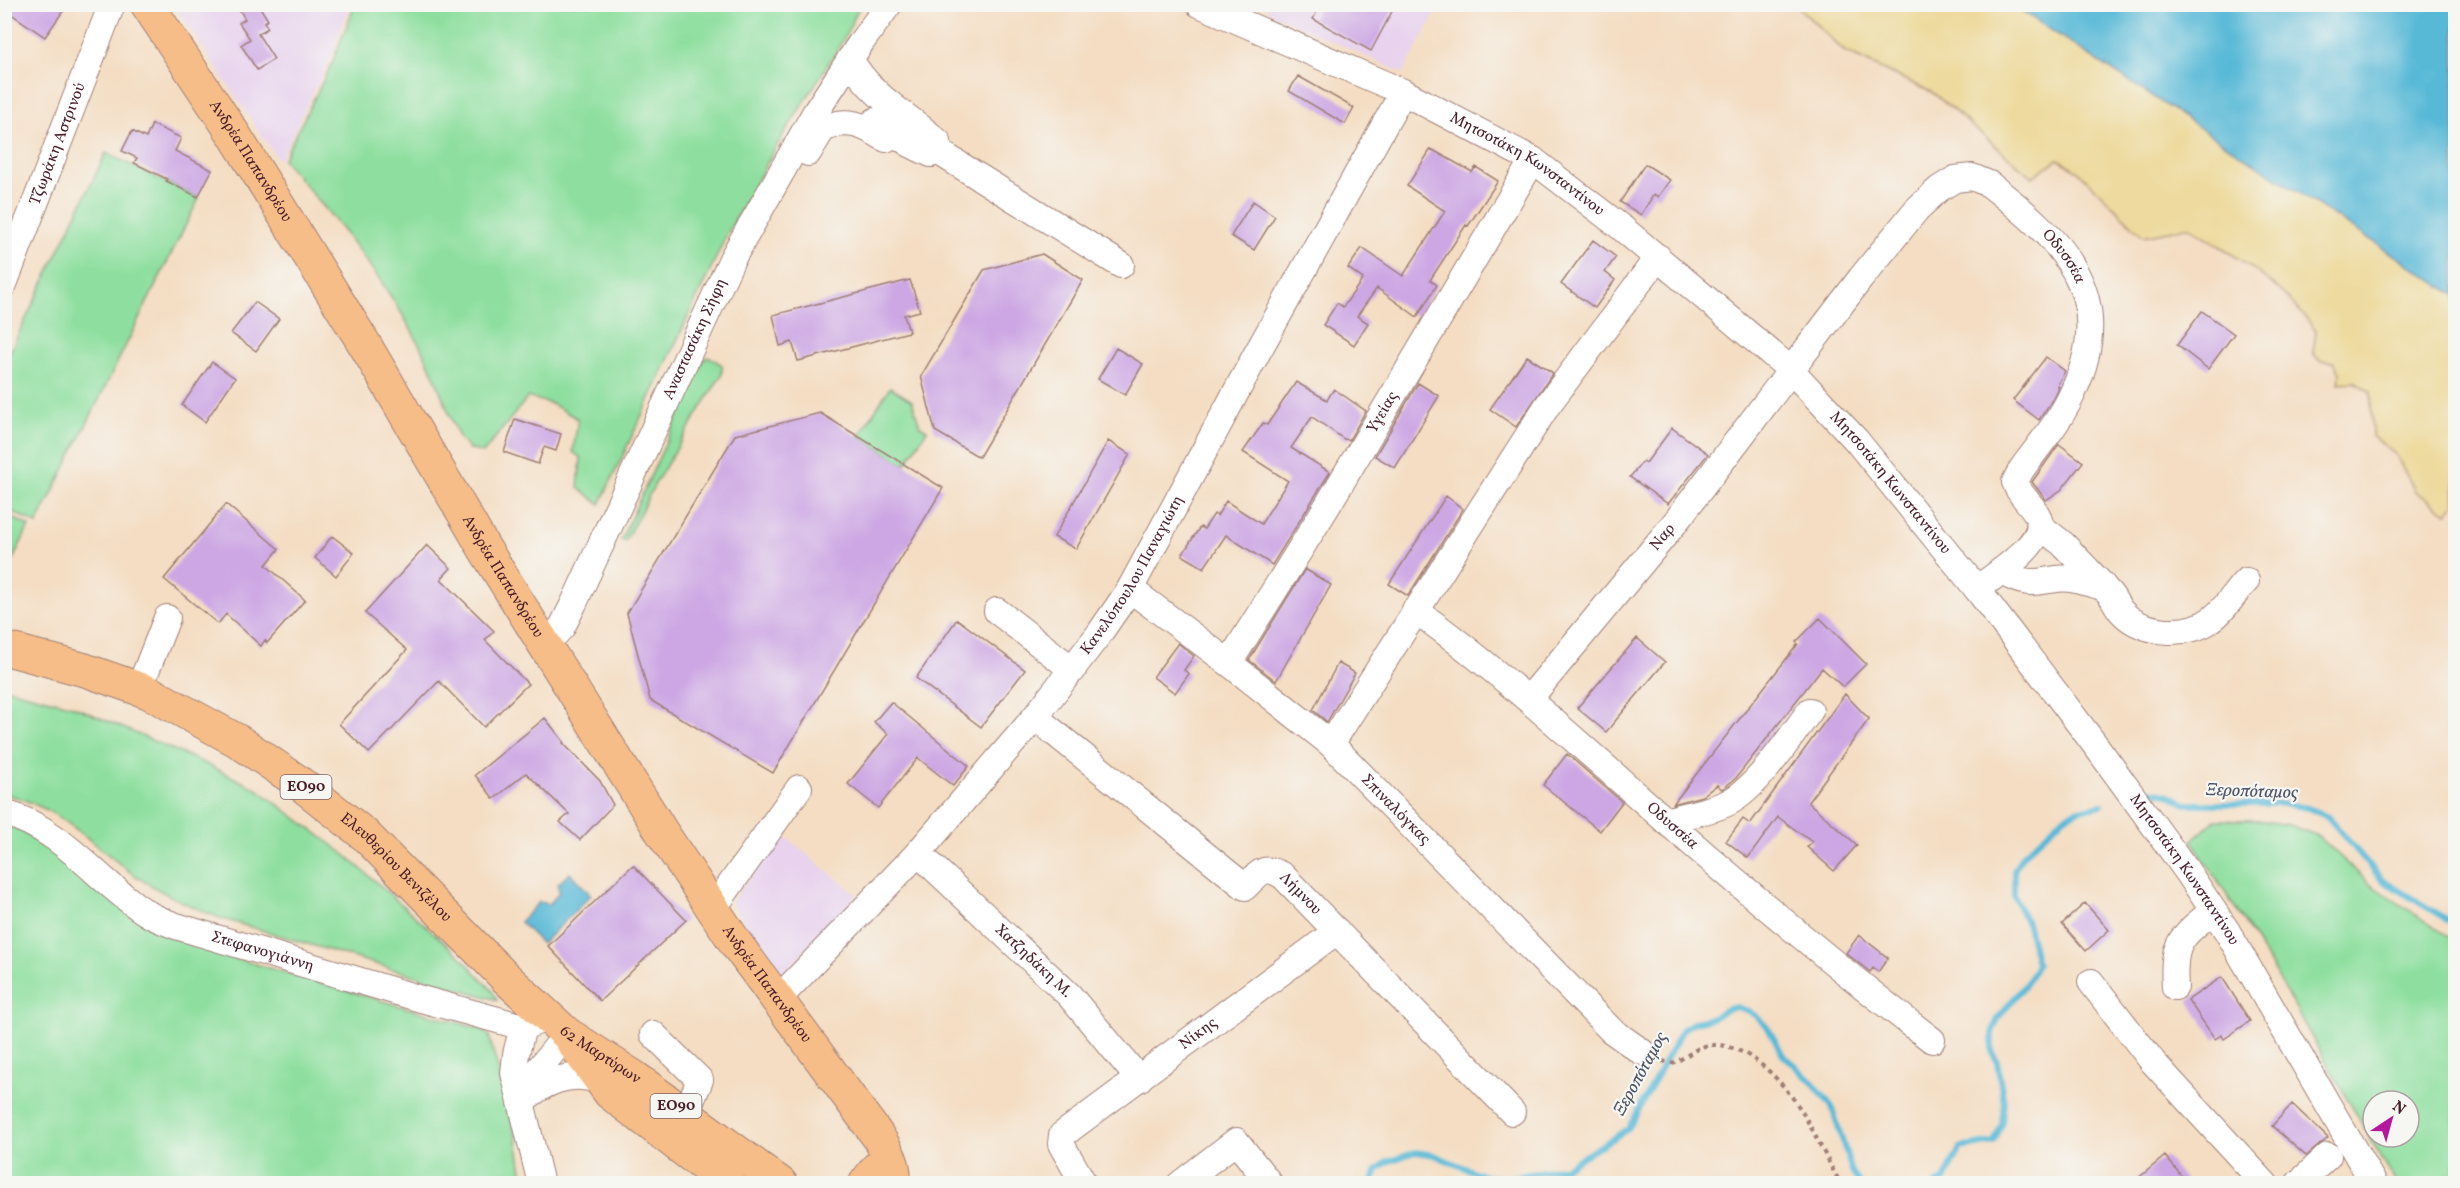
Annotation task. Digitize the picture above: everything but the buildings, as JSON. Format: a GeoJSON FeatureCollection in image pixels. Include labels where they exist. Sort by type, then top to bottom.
{"type":"FeatureCollection","features":[{"type":"Feature","properties":{"kind":"main road","name":"Ανδρέα Παπανδρέου"},"geometry":{"type":"LineString","coordinates":[[147,4],[235,136],[359,336],[484,548],[663,834],[713,909],[877,1135],[891,1158],[884,1179]]}},
{"type":"Feature","properties":{"kind":"main road","name":"Ελευθερίου Βενιζέλου"},"geometry":{"type":"LineString","coordinates":[[4,648],[85,670],[172,704],[238,741],[297,781],[336,810],[388,857],[546,1026]]}},
{"type":"Feature","properties":{"kind":"main road","name":"62 Μαρτύρων"},"geometry":{"type":"LineString","coordinates":[[546,1026],[627,1107],[728,1184]]}},
{"type":"Feature","properties":{"kind":"main road","name":"62 Μαρτύρων"},"geometry":{"type":"LineString","coordinates":[[546,1026],[605,1056],[781,1184]]}},
{"type":"Feature","properties":{"kind":"street","name":"Τζωράκη Αστρινού"},"geometry":{"type":"LineString","coordinates":[[4,284],[112,4]]}},
{"type":"Feature","properties":{"kind":"street","name":"Μητσοτάκη Κωνσταντίνου"},"geometry":{"type":"LineString","coordinates":[[1199,4],[1232,12],[1403,92],[1533,160],[1566,183],[1658,257],[1791,370],[1856,440],[1977,589],[2099,750],[2227,931],[2374,1184]]}},
{"type":"Feature","properties":{"kind":"street","name":"Αναστασάκη Σήφη"},"geometry":{"type":"LineString","coordinates":[[545,645],[562,627],[574,603],[732,259],[812,118],[856,50],[889,5]]}},
{"type":"Feature","properties":{"kind":"street"},"geometry":{"type":"LineString","coordinates":[[889,5],[875,51],[874,71],[884,89],[906,105]]}},
{"type":"Feature","properties":{"kind":"street"},"geometry":{"type":"LineString","coordinates":[[856,50],[861,77],[934,148],[1121,265]]}},
{"type":"Feature","properties":{"kind":"street","name":"Κανελόπουλου Παναγιώτη"},"geometry":{"type":"LineString","coordinates":[[778,999],[918,853],[1073,670],[1130,590],[1256,355],[1403,92]]}},
{"type":"Feature","properties":{"kind":"street"},"geometry":{"type":"LineString","coordinates":[[812,118],[844,110],[861,113],[910,144],[934,148]]}},
{"type":"Feature","properties":{"kind":"street"},"geometry":{"type":"LineString","coordinates":[[735,286],[822,130],[857,124],[886,140]]}},
{"type":"Feature","properties":{"kind":"street","name":"Υγείας"},"geometry":{"type":"LineString","coordinates":[[1229,663],[1326,508],[1533,160]]}},
{"type":"Feature","properties":{"kind":"street","name":"Οδυσσέα"},"geometry":{"type":"LineString","coordinates":[[1791,370],[1861,278],[1928,199],[1947,184],[1963,176],[1979,179],[1989,184],[2028,216],[2056,245],[2077,273],[2088,302],[2087,340],[2079,379],[2066,406],[2015,482],[2038,516],[2040,526]]}},
{"type":"Feature","properties":{"kind":"street"},"geometry":{"type":"LineString","coordinates":[[1331,744],[1547,406],[1658,257]]}},
{"type":"Feature","properties":{"kind":"street","name":"Ναρ"},"geometry":{"type":"LineString","coordinates":[[1529,699],[1674,524],[1791,370]]}},
{"type":"Feature","properties":{"kind":"street"},"geometry":{"type":"LineString","coordinates":[[1977,589],[2032,544],[2040,526],[2063,544],[2106,589],[2123,613],[2134,621],[2149,627],[2175,631],[2196,628],[2211,620],[2246,581]]}},
{"type":"Feature","properties":{"kind":"street"},"geometry":{"type":"LineString","coordinates":[[2001,571],[2023,582],[2077,580],[2106,589]]}},
{"type":"Feature","properties":{"kind":"street","name":"Σπιναλόγκας"},"geometry":{"type":"LineString","coordinates":[[1130,590],[1229,663],[1331,744],[1611,1030],[1642,1052]]}},
{"type":"Feature","properties":{"kind":"street","name":"Οδυσσέα"},"geometry":{"type":"LineString","coordinates":[[1415,610],[1529,699],[1666,820],[1861,985],[1932,1040]]}},
{"type":"Feature","properties":{"kind":"street"},"geometry":{"type":"LineString","coordinates":[[997,611],[1073,670]]}},
{"type":"Feature","properties":{"kind":"street"},"geometry":{"type":"LineString","coordinates":[[139,690],[167,618]]}},
{"type":"Feature","properties":{"kind":"street"},"geometry":{"type":"LineString","coordinates":[[1666,820],[1724,805],[1736,798],[1752,784],[1810,711]]}},
{"type":"Feature","properties":{"kind":"street","name":"Λήμνου"},"geometry":{"type":"LineString","coordinates":[[1035,717],[1245,887],[1260,873],[1271,869],[1283,876],[1512,1112]]}},
{"type":"Feature","properties":{"kind":"street"},"geometry":{"type":"LineString","coordinates":[[713,909],[799,788]]}},
{"type":"Feature","properties":{"kind":"street","name":"Στεφανογιάννη"},"geometry":{"type":"LineString","coordinates":[[4,813],[33,824],[54,836],[132,903],[176,926],[421,999],[546,1026]]}},
{"type":"Feature","properties":{"kind":"street","name":"Χατζηδάκη Μ."},"geometry":{"type":"LineString","coordinates":[[918,853],[1069,995],[1139,1079]]}},
{"type":"Feature","properties":{"kind":"street"},"geometry":{"type":"LineString","coordinates":[[2175,987],[2174,968],[2177,947],[2186,933],[2213,911]]}},
{"type":"Feature","properties":{"kind":"street","name":"Νίκης"},"geometry":{"type":"LineString","coordinates":[[1084,1184],[1061,1144],[1062,1135],[1337,931]]}},
{"type":"Feature","properties":{"kind":"street"},"geometry":{"type":"LineString","coordinates":[[2091,982],[2153,1062],[2265,1184]]}},
{"type":"Feature","properties":{"kind":"street"},"geometry":{"type":"LineString","coordinates":[[521,1102],[534,1075],[546,1026]]}},
{"type":"Feature","properties":{"kind":"street"},"geometry":{"type":"LineString","coordinates":[[541,1184],[514,1073],[516,1053],[546,1026]]}},
{"type":"Feature","properties":{"kind":"street"},"geometry":{"type":"LineString","coordinates":[[653,1034],[700,1080],[686,1113]]}},
{"type":"Feature","properties":{"kind":"street"},"geometry":{"type":"LineString","coordinates":[[521,1102],[536,1089],[552,1081],[573,1076],[598,1080]]}},
{"type":"Feature","properties":{"kind":"street"},"geometry":{"type":"LineString","coordinates":[[1179,1184],[1236,1141],[1270,1184]]}},
{"type":"Feature","properties":{"kind":"street"},"geometry":{"type":"LineString","coordinates":[[2298,1184],[2328,1156]]}},
{"type":"Feature","properties":{"kind":"path"},"geometry":{"type":"LineString","coordinates":[[1669,1063],[1678,1061],[1694,1049],[1713,1045],[1737,1050],[1751,1058],[1780,1083],[1799,1107],[1842,1184]]}},
{"type":"Feature","properties":{"kind":"shaded area"},"geometry":{"type":"Polygon","coordinates":[[[174,5],[350,5],[327,65],[279,161],[174,5]]]}},
{"type":"Feature","properties":{"kind":"shaded area"},"geometry":{"type":"Polygon","coordinates":[[[1268,5],[1440,5],[1403,73],[1268,12],[1268,5]]]}},
{"type":"Feature","properties":{"kind":"shaded area"},"geometry":{"type":"Polygon","coordinates":[[[783,835],[857,895],[779,978],[731,902],[783,835]]]}},
{"type":"Feature","properties":{"kind":"green space"},"geometry":{"type":"Polygon","coordinates":[[[355,5],[860,5],[844,39],[780,140],[728,232],[600,504],[578,488],[581,458],[573,452],[578,419],[552,404],[528,397],[483,453],[469,449],[460,439],[427,361],[393,299],[341,227],[283,160],[332,63],[355,5]]]}},
{"type":"Feature","properties":{"kind":"green space"},"geometry":{"type":"Polygon","coordinates":[[[106,153],[199,198],[37,524],[5,508],[5,362],[106,153]]]}},
{"type":"Feature","properties":{"kind":"green space"},"geometry":{"type":"Polygon","coordinates":[[[710,357],[722,365],[722,374],[656,482],[625,541],[621,540],[705,358],[710,357]]]}},
{"type":"Feature","properties":{"kind":"green space"},"geometry":{"type":"Polygon","coordinates":[[[890,387],[912,401],[920,426],[927,430],[905,465],[859,436],[890,387]]]}},
{"type":"Feature","properties":{"kind":"green space"},"geometry":{"type":"Polygon","coordinates":[[[5,514],[29,526],[5,576],[5,514]]]}},
{"type":"Feature","properties":{"kind":"green space"},"geometry":{"type":"Polygon","coordinates":[[[5,688],[73,706],[206,764],[257,789],[343,853],[461,957],[492,990],[497,1000],[220,918],[197,909],[143,881],[73,827],[42,807],[5,794],[5,688]]]}},
{"type":"Feature","properties":{"kind":"green space"},"geometry":{"type":"Polygon","coordinates":[[[2215,820],[2257,820],[2289,825],[2318,836],[2371,885],[2455,941],[2455,1183],[2396,1183],[2376,1149],[2421,1149],[2421,1089],[2361,1089],[2361,1122],[2260,947],[2192,841],[2215,820]]]}},
{"type":"Feature","properties":{"kind":"green space"},"geometry":{"type":"Polygon","coordinates":[[[4,824],[19,829],[52,848],[154,930],[210,951],[483,1030],[489,1036],[517,1140],[524,1183],[5,1183],[4,824]]]}},
{"type":"Feature","properties":{"kind":"sand"},"geometry":{"type":"Polygon","coordinates":[[[1796,5],[2013,5],[2455,295],[2455,504],[2447,513],[2415,491],[2396,455],[2372,436],[2371,392],[2355,382],[2338,383],[2340,373],[2334,362],[2320,361],[2313,353],[2316,331],[2290,300],[2258,273],[2190,227],[2143,236],[2078,171],[2058,159],[2032,177],[1933,93],[1844,51],[1796,5]]]}},
{"type":"Feature","properties":{"kind":"water"},"geometry":{"type":"Polygon","coordinates":[[[2013,5],[2455,5],[2455,295],[2013,5]]]}},
{"type":"Feature","properties":{"kind":"water"},"geometry":{"type":"Polygon","coordinates":[[[570,873],[591,895],[542,944],[520,922],[539,902],[549,904],[559,893],[558,884],[570,873]]]}},
{"type":"Feature","properties":{"kind":"waterway","name":"Ξεροπόταμος"},"geometry":{"type":"LineString","coordinates":[[2150,791],[2168,794],[2186,804],[2286,804],[2308,808],[2328,817],[2382,880],[2456,925]]}},
{"type":"Feature","properties":{"kind":"waterway","name":"Ξεροπόταμος"},"geometry":{"type":"LineString","coordinates":[[1937,1184],[1944,1180],[1960,1148],[1994,1142],[2002,1124],[2004,1102],[1997,1062],[1992,1051],[1992,1033],[1998,1018],[2029,980],[2037,964],[2028,926],[2014,896],[2014,871],[2022,856],[2063,818],[2079,810],[2101,805]]}},
{"type":"Feature","properties":{"kind":"waterway","name":"Ξεροπόταμος"},"geometry":{"type":"LineString","coordinates":[[1371,1184],[1377,1170],[1387,1162],[1416,1152],[1434,1155],[1484,1176],[1504,1179],[1566,1167],[1628,1129],[1683,1029],[1695,1022],[1713,1018],[1725,1010],[1736,1007],[1749,1011],[1768,1028],[1783,1055],[1814,1084],[1832,1107],[1852,1172],[1860,1184]]}}]}
